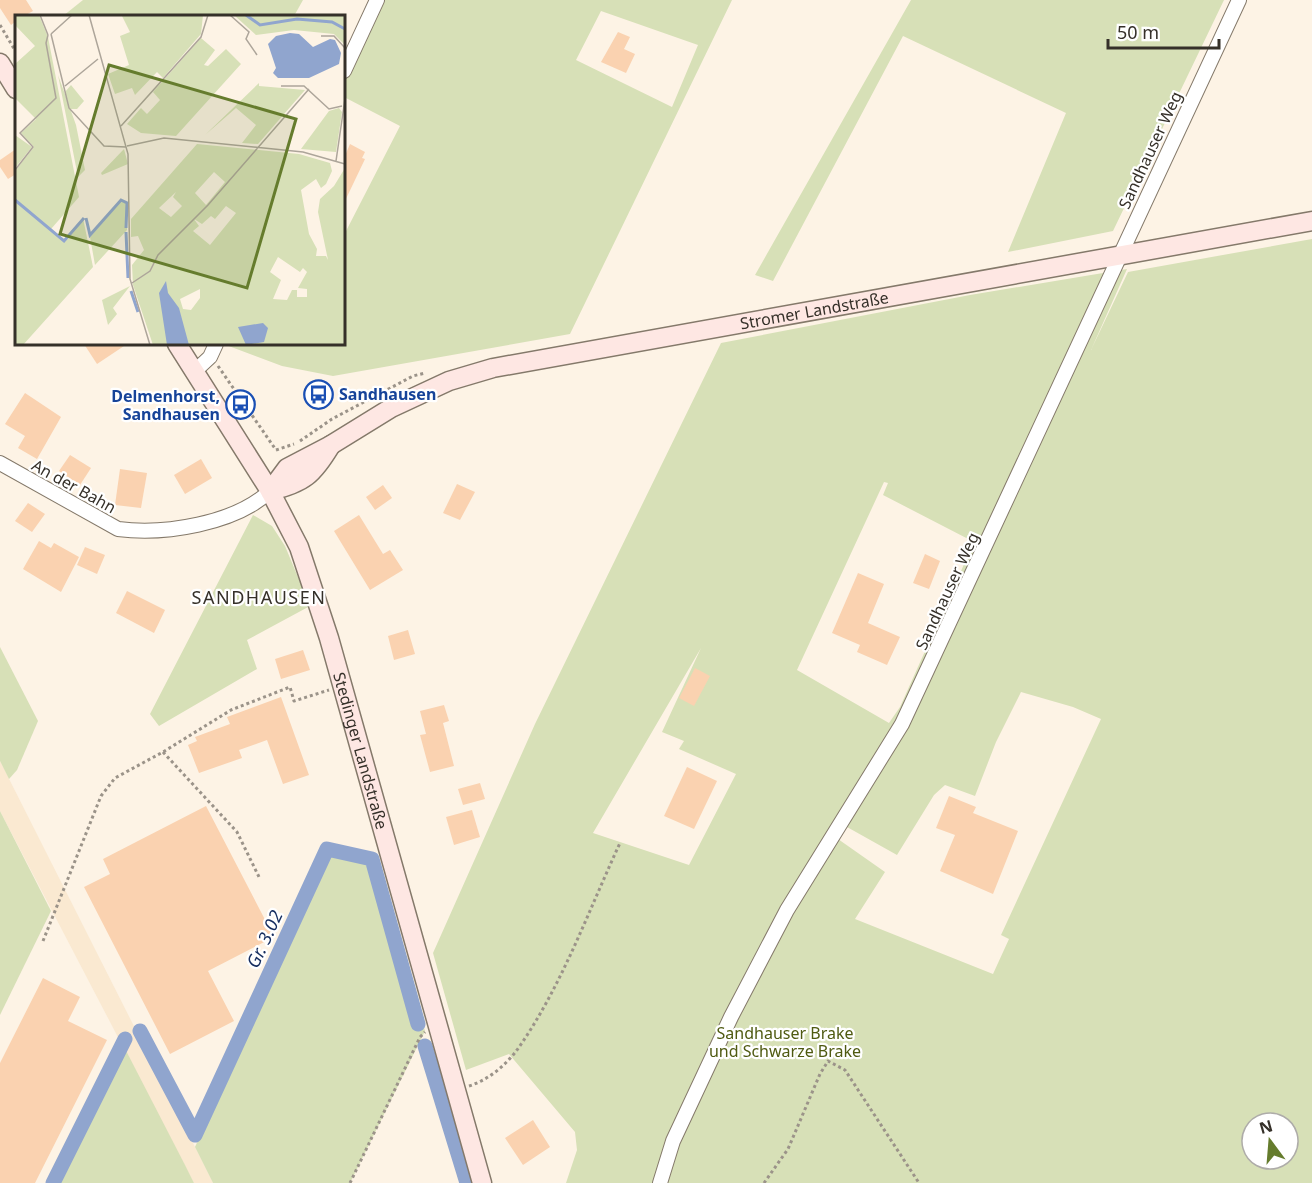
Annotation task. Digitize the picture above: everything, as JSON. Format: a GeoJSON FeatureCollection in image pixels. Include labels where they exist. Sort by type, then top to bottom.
{"type":"FeatureCollection","features":[{"type":"Feature","properties":{"kind":"main road"},"geometry":{"type":"LineString","coordinates":[[0,63],[15,87]]}},
{"type":"Feature","properties":{"kind":"main road","name":"Stromer Landstraße"},"geometry":{"type":"LineString","coordinates":[[270,491],[287,468],[331,445],[400,403],[449,381],[493,368],[1312,221]]}},
{"type":"Feature","properties":{"kind":"main road","name":"Stedinger Landstraße"},"geometry":{"type":"LineString","coordinates":[[178,345],[270,491],[299,548],[342,686],[482,1183]]}},
{"type":"Feature","properties":{"kind":"street"},"geometry":{"type":"LineString","coordinates":[[345,69],[376,0]]}},
{"type":"Feature","properties":{"kind":"street","name":"Sandhauser Weg"},"geometry":{"type":"LineString","coordinates":[[660,1183],[673,1141],[731,1017],[787,910],[902,724],[1239,0]]}},
{"type":"Feature","properties":{"kind":"street"},"geometry":{"type":"LineString","coordinates":[[195,371],[210,357],[216,345]]}},
{"type":"Feature","properties":{"kind":"street","name":"An der Bahn"},"geometry":{"type":"LineString","coordinates":[[0,463],[118,529],[136,531],[180,528],[230,515],[255,505],[270,491]]}},
{"type":"Feature","properties":{"kind":"path"},"geometry":{"type":"LineString","coordinates":[[0,25],[15,50]]}},
{"type":"Feature","properties":{"kind":"path"},"geometry":{"type":"LineString","coordinates":[[210,357],[231,381],[276,450],[297,444],[332,418],[374,396]]}},
{"type":"Feature","properties":{"kind":"path"},"geometry":{"type":"LineString","coordinates":[[43,941],[101,796],[115,778],[163,752],[231,710],[290,687],[294,701],[342,686]]}},
{"type":"Feature","properties":{"kind":"path"},"geometry":{"type":"LineString","coordinates":[[163,752],[237,832],[260,879]]}},
{"type":"Feature","properties":{"kind":"path"},"geometry":{"type":"LineString","coordinates":[[456,1090],[476,1084],[497,1071],[516,1051],[553,989],[620,843]]}},
{"type":"Feature","properties":{"kind":"path"},"geometry":{"type":"LineString","coordinates":[[350,1183],[420,1036],[438,1025]]}},
{"type":"Feature","properties":{"kind":"path"},"geometry":{"type":"LineString","coordinates":[[764,1183],[788,1149],[820,1074],[828,1061],[845,1070],[919,1183]]}},
{"type":"Feature","properties":{"kind":"shaded area"},"geometry":{"type":"Polygon","coordinates":[[[0,761],[213,1183],[194,1183],[0,811],[0,761]]]}},
{"type":"Feature","properties":{"kind":"green space"},"geometry":{"type":"Polygon","coordinates":[[[83,0],[303,0],[295,15],[64,15],[83,0]]]}},
{"type":"Feature","properties":{"kind":"green space"},"geometry":{"type":"Polygon","coordinates":[[[379,0],[732,0],[570,334],[333,376],[282,366],[226,345],[345,345],[345,233],[400,126],[345,98],[345,76],[379,0]],[[601,11],[576,60],[672,107],[698,45],[601,11]]]}},
{"type":"Feature","properties":{"kind":"green space"},"geometry":{"type":"Polygon","coordinates":[[[911,0],[1224,0],[1113,231],[1008,252],[1066,113],[903,36],[773,281],[755,275],[911,0]]]}},
{"type":"Feature","properties":{"kind":"green space","name":"Sandhauser Brake und Schwarze Brake"},"geometry":{"type":"Polygon","coordinates":[[[1312,239],[1312,1183],[566,1183],[577,1150],[575,1132],[509,1054],[466,1070],[433,953],[535,724],[721,343],[970,295],[1127,269],[1091,350],[1128,272],[1312,239]],[[884,482],[797,670],[889,723],[900,707],[974,542],[883,495],[888,483],[884,482]],[[701,648],[593,833],[689,865],[736,774],[679,749],[684,741],[662,732],[701,648]],[[1021,692],[996,742],[975,796],[945,785],[934,795],[897,855],[847,827],[838,839],[885,872],[855,919],[993,974],[1009,939],[1001,935],[1101,719],[1073,707],[1021,692]]]}},
{"type":"Feature","properties":{"kind":"green space"},"geometry":{"type":"Polygon","coordinates":[[[253,515],[272,526],[285,546],[310,606],[247,640],[257,669],[159,726],[150,714],[253,515]]]}},
{"type":"Feature","properties":{"kind":"green space"},"geometry":{"type":"Polygon","coordinates":[[[0,647],[38,721],[17,770],[9,779],[0,761],[0,647]]]}},
{"type":"Feature","properties":{"kind":"green space"},"geometry":{"type":"Polygon","coordinates":[[[0,811],[51,911],[0,1015],[0,811]]]}},
{"type":"Feature","properties":{"kind":"green space"},"geometry":{"type":"Polygon","coordinates":[[[329,855],[377,865],[425,1031],[350,1183],[213,1183],[195,1147],[329,855]]]}},
{"type":"Feature","properties":{"kind":"green space"},"geometry":{"type":"Polygon","coordinates":[[[120,1039],[194,1183],[46,1183],[120,1039]]]}},
{"type":"Feature","properties":{"kind":"building"},"geometry":{"type":"Polygon","coordinates":[[[0,0],[26,0],[33,11],[26,15],[15,15],[15,22],[11,25],[0,8],[0,0]]]}},
{"type":"Feature","properties":{"kind":"building"},"geometry":{"type":"Polygon","coordinates":[[[618,32],[630,37],[624,49],[635,54],[626,73],[601,62],[618,32]]]}},
{"type":"Feature","properties":{"kind":"building"},"geometry":{"type":"Polygon","coordinates":[[[350,144],[365,152],[362,158],[365,159],[345,201],[345,156],[350,144]]]}},
{"type":"Feature","properties":{"kind":"building"},"geometry":{"type":"Polygon","coordinates":[[[15,150],[15,175],[8,179],[0,167],[0,160],[15,150]]]}},
{"type":"Feature","properties":{"kind":"building"},"geometry":{"type":"Polygon","coordinates":[[[85,345],[126,345],[97,364],[85,345]]]}},
{"type":"Feature","properties":{"kind":"building"},"geometry":{"type":"Polygon","coordinates":[[[25,393],[61,417],[37,459],[18,448],[25,436],[5,424],[25,393]]]}},
{"type":"Feature","properties":{"kind":"building"},"geometry":{"type":"Polygon","coordinates":[[[70,455],[91,468],[80,485],[59,471],[70,455]]]}},
{"type":"Feature","properties":{"kind":"building"},"geometry":{"type":"Polygon","coordinates":[[[201,459],[212,478],[185,494],[174,475],[201,459]]]}},
{"type":"Feature","properties":{"kind":"building"},"geometry":{"type":"Polygon","coordinates":[[[120,469],[147,473],[141,508],[115,505],[120,469]]]}},
{"type":"Feature","properties":{"kind":"building"},"geometry":{"type":"Polygon","coordinates":[[[457,484],[475,492],[460,520],[443,513],[457,484]]]}},
{"type":"Feature","properties":{"kind":"building"},"geometry":{"type":"Polygon","coordinates":[[[383,485],[392,498],[375,510],[366,497],[383,485]]]}},
{"type":"Feature","properties":{"kind":"building"},"geometry":{"type":"Polygon","coordinates":[[[28,503],[45,514],[32,532],[15,521],[28,503]]]}},
{"type":"Feature","properties":{"kind":"building"},"geometry":{"type":"Polygon","coordinates":[[[359,515],[383,554],[390,550],[403,570],[370,590],[334,531],[359,515]]]}},
{"type":"Feature","properties":{"kind":"building"},"geometry":{"type":"Polygon","coordinates":[[[39,541],[51,548],[54,543],[79,557],[61,592],[23,569],[39,541]]]}},
{"type":"Feature","properties":{"kind":"building"},"geometry":{"type":"Polygon","coordinates":[[[85,547],[105,555],[97,574],[77,565],[85,547]]]}},
{"type":"Feature","properties":{"kind":"building"},"geometry":{"type":"Polygon","coordinates":[[[925,554],[940,561],[929,589],[913,583],[925,554]]]}},
{"type":"Feature","properties":{"kind":"building"},"geometry":{"type":"Polygon","coordinates":[[[858,573],[884,584],[868,623],[900,637],[887,665],[857,652],[860,645],[832,633],[858,573]]]}},
{"type":"Feature","properties":{"kind":"building"},"geometry":{"type":"Polygon","coordinates":[[[127,591],[165,610],[154,633],[116,613],[127,591]]]}},
{"type":"Feature","properties":{"kind":"building"},"geometry":{"type":"Polygon","coordinates":[[[408,630],[415,654],[394,660],[388,636],[408,630]]]}},
{"type":"Feature","properties":{"kind":"building"},"geometry":{"type":"Polygon","coordinates":[[[303,650],[310,670],[281,679],[275,659],[303,650]]]}},
{"type":"Feature","properties":{"kind":"building"},"geometry":{"type":"Polygon","coordinates":[[[695,668],[710,676],[694,706],[679,698],[695,668]]]}},
{"type":"Feature","properties":{"kind":"building"},"geometry":{"type":"Polygon","coordinates":[[[281,697],[309,775],[283,784],[267,740],[239,750],[242,758],[199,773],[188,745],[197,741],[195,737],[230,724],[227,717],[281,697]]]}},
{"type":"Feature","properties":{"kind":"building"},"geometry":{"type":"Polygon","coordinates":[[[444,705],[449,721],[443,723],[454,766],[430,772],[420,735],[426,734],[420,711],[444,705]]]}},
{"type":"Feature","properties":{"kind":"building"},"geometry":{"type":"Polygon","coordinates":[[[687,767],[717,781],[694,829],[664,816],[687,767]]]}},
{"type":"Feature","properties":{"kind":"building"},"geometry":{"type":"Polygon","coordinates":[[[480,783],[485,799],[463,805],[458,789],[480,783]]]}},
{"type":"Feature","properties":{"kind":"building"},"geometry":{"type":"Polygon","coordinates":[[[949,796],[976,807],[973,813],[1018,831],[993,894],[940,871],[955,835],[936,828],[949,796]]]}},
{"type":"Feature","properties":{"kind":"building"},"geometry":{"type":"Polygon","coordinates":[[[206,806],[274,937],[208,971],[234,1021],[170,1054],[84,887],[110,874],[103,859],[206,806]]]}},
{"type":"Feature","properties":{"kind":"building"},"geometry":{"type":"Polygon","coordinates":[[[472,810],[480,837],[454,845],[446,817],[472,810]]]}},
{"type":"Feature","properties":{"kind":"building"},"geometry":{"type":"Polygon","coordinates":[[[43,978],[80,997],[68,1021],[107,1040],[35,1183],[0,1183],[0,1063],[43,978]]]}},
{"type":"Feature","properties":{"kind":"building"},"geometry":{"type":"Polygon","coordinates":[[[533,1120],[550,1147],[523,1165],[505,1138],[533,1120]]]}},
{"type":"Feature","properties":{"kind":"waterway","name":"Gr. 3.02"},"geometry":{"type":"LineString","coordinates":[[140,1031],[195,1135],[327,849],[372,859],[418,1024]]}},
{"type":"Feature","properties":{"kind":"waterway","name":"Gr. 3.02"},"geometry":{"type":"LineString","coordinates":[[53,1183],[125,1039]]}},
{"type":"Feature","properties":{"kind":"waterway","name":"Gr. 3.02"},"geometry":{"type":"LineString","coordinates":[[425,1046],[467,1183]]}},
{"type":"Feature","properties":{"kind":"place","name":"Sandhausen"},"geometry":{"type":"Point","coordinates":[318,394]}},
{"type":"Feature","properties":{"kind":"place","name":"Delmenhorst, Sandhausen"},"geometry":{"type":"Point","coordinates":[241,405]}},
{"type":"Feature","properties":{"kind":"district","name":"SANDHAUSEN"},"geometry":{"type":"Point","coordinates":[259,597]}}]}
